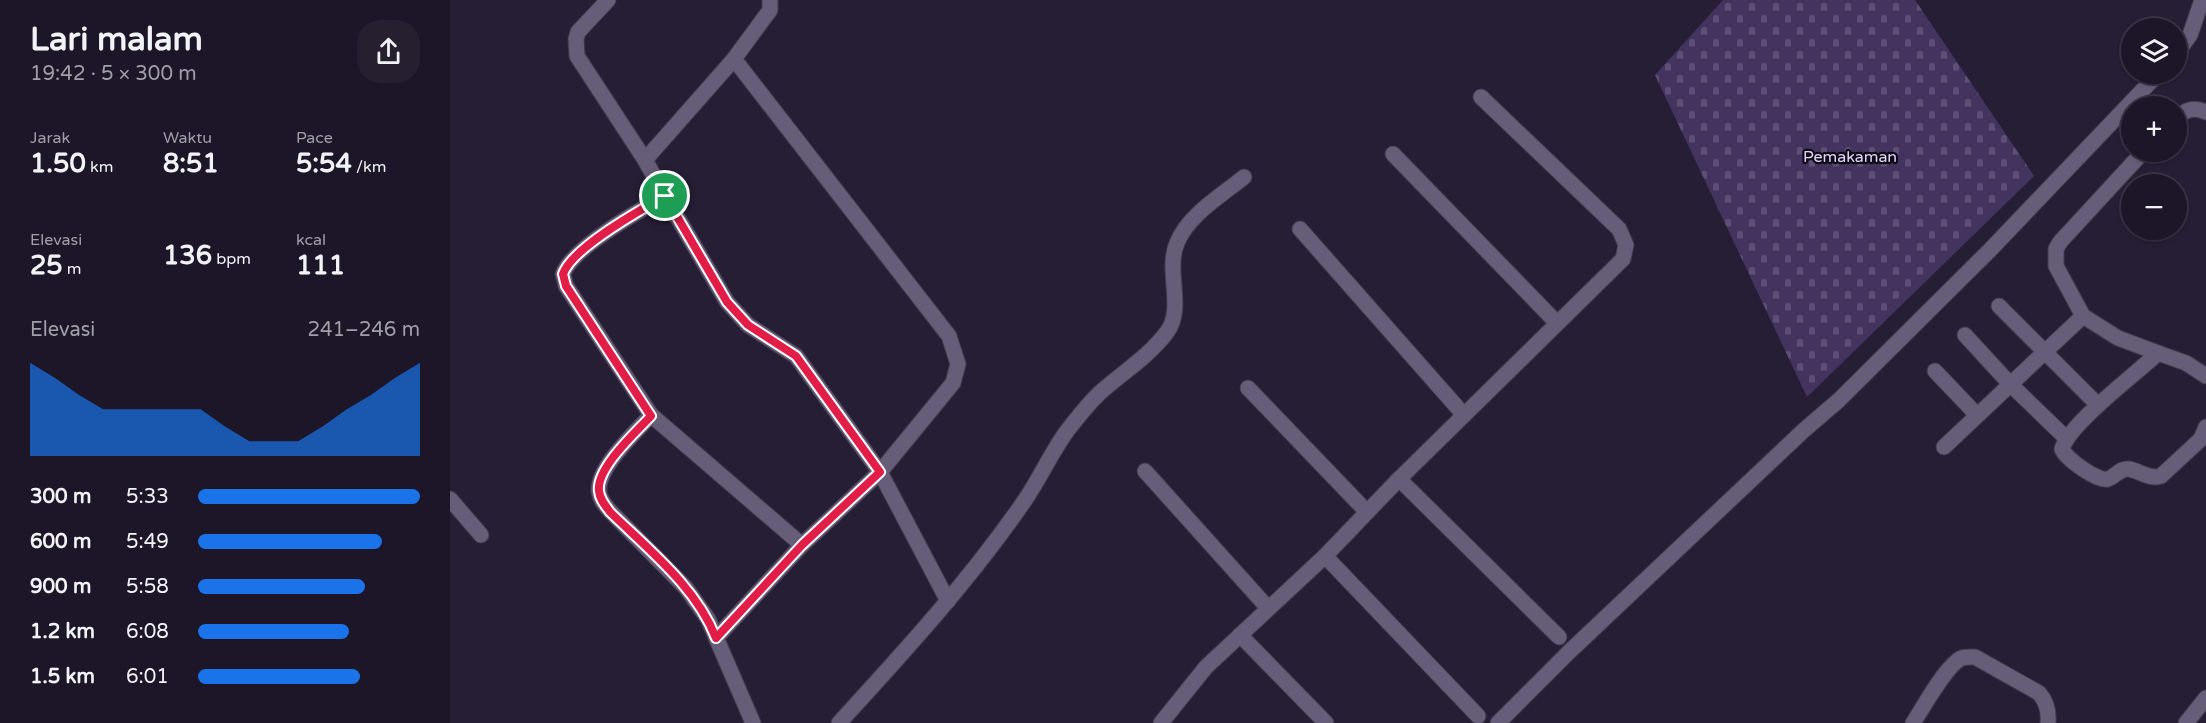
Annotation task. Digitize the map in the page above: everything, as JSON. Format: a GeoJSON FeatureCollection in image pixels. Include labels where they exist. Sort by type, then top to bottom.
{"type":"FeatureCollection","features":[{"type":"Feature","properties":{"kind":"street"},"geometry":{"type":"LineString","coordinates":[[608,0],[578,32],[577,56],[645,160],[727,302],[748,325],[796,356],[880,472],[948,601]]}},
{"type":"Feature","properties":{"kind":"street"},"geometry":{"type":"LineString","coordinates":[[645,160],[734,59],[768,14],[771,6],[770,0]]}},
{"type":"Feature","properties":{"kind":"street"},"geometry":{"type":"LineString","coordinates":[[2187,39],[2202,0]]}},
{"type":"Feature","properties":{"kind":"street"},"geometry":{"type":"LineString","coordinates":[[716,638],[802,545],[880,472],[953,383],[958,364],[949,336],[734,59]]}},
{"type":"Feature","properties":{"kind":"street"},"geometry":{"type":"LineString","coordinates":[[1498,723],[1569,652],[1803,431],[1839,400],[1990,250],[2148,84]]}},
{"type":"Feature","properties":{"kind":"street"},"geometry":{"type":"LineString","coordinates":[[1161,723],[1206,668],[1325,556],[1399,479],[1618,265],[1625,253],[1625,241],[1619,230],[1481,97]]}},
{"type":"Feature","properties":{"kind":"street"},"geometry":{"type":"LineString","coordinates":[[2187,110],[2196,109],[2206,112]]}},
{"type":"Feature","properties":{"kind":"street"},"geometry":{"type":"LineString","coordinates":[[1393,154],[1557,323]]}},
{"type":"Feature","properties":{"kind":"street"},"geometry":{"type":"LineString","coordinates":[[2134,162],[2060,242],[2056,249],[2056,266],[2083,316],[2118,338],[2186,363],[2206,376]]}},
{"type":"Feature","properties":{"kind":"street"},"geometry":{"type":"LineString","coordinates":[[839,723],[948,601],[1026,499],[1044,465],[1068,430],[1101,392],[1152,350],[1169,331],[1174,315],[1172,262],[1176,245],[1193,220],[1244,177]]}},
{"type":"Feature","properties":{"kind":"street"},"geometry":{"type":"LineString","coordinates":[[665,196],[631,215],[597,239],[569,263],[563,274],[566,286],[651,416],[802,545]]}},
{"type":"Feature","properties":{"kind":"street"},"geometry":{"type":"LineString","coordinates":[[1300,229],[1464,415]]}},
{"type":"Feature","properties":{"kind":"street"},"geometry":{"type":"LineString","coordinates":[[2000,306],[2098,405]]}},
{"type":"Feature","properties":{"kind":"street"},"geometry":{"type":"LineString","coordinates":[[1944,447],[2083,316]]}},
{"type":"Feature","properties":{"kind":"street"},"geometry":{"type":"LineString","coordinates":[[1965,335],[2010,384],[2067,440]]}},
{"type":"Feature","properties":{"kind":"street"},"geometry":{"type":"LineString","coordinates":[[2158,353],[2098,405],[2067,440],[2062,449],[2066,458],[2106,480],[2124,469],[2159,477],[2204,436]]}},
{"type":"Feature","properties":{"kind":"street"},"geometry":{"type":"LineString","coordinates":[[1935,371],[1977,416]]}},
{"type":"Feature","properties":{"kind":"street"},"geometry":{"type":"LineString","coordinates":[[1248,388],[1367,512]]}},
{"type":"Feature","properties":{"kind":"street"},"geometry":{"type":"LineString","coordinates":[[651,416],[604,471],[599,485],[600,498],[610,512],[687,588],[708,620],[753,723]]}},
{"type":"Feature","properties":{"kind":"street"},"geometry":{"type":"LineString","coordinates":[[1145,471],[1268,608]]}},
{"type":"Feature","properties":{"kind":"street"},"geometry":{"type":"LineString","coordinates":[[1399,479],[1559,637]]}},
{"type":"Feature","properties":{"kind":"street"},"geometry":{"type":"LineString","coordinates":[[450,499],[481,536]]}},
{"type":"Feature","properties":{"kind":"street"},"geometry":{"type":"LineString","coordinates":[[1325,556],[1478,716]]}},
{"type":"Feature","properties":{"kind":"street"},"geometry":{"type":"LineString","coordinates":[[1240,635],[1326,723]]}},
{"type":"Feature","properties":{"kind":"street"},"geometry":{"type":"LineString","coordinates":[[1913,723],[1950,668],[1965,657],[1975,657],[2039,693],[2048,709],[2048,723]]}},
{"type":"Feature","properties":{"kind":"street"},"geometry":{"type":"LineString","coordinates":[[2186,723],[2206,698]]}},
{"type":"Feature","properties":{"kind":"green space","name":"Pemakaman"},"geometry":{"type":"Polygon","coordinates":[[[1723,0],[1915,0],[2034,176],[1807,397],[1655,75],[1723,0]]]}},
{"type":"Feature","properties":{"kind":"route"},"geometry":{"type":"LineString","coordinates":[[665,196],[727,302],[748,325],[796,356],[880,472],[802,545],[716,638],[708,620],[687,588],[610,512],[600,498],[598,490],[604,471],[651,416],[566,286],[563,274],[569,263],[597,239],[631,215],[665,196]]}}]}
